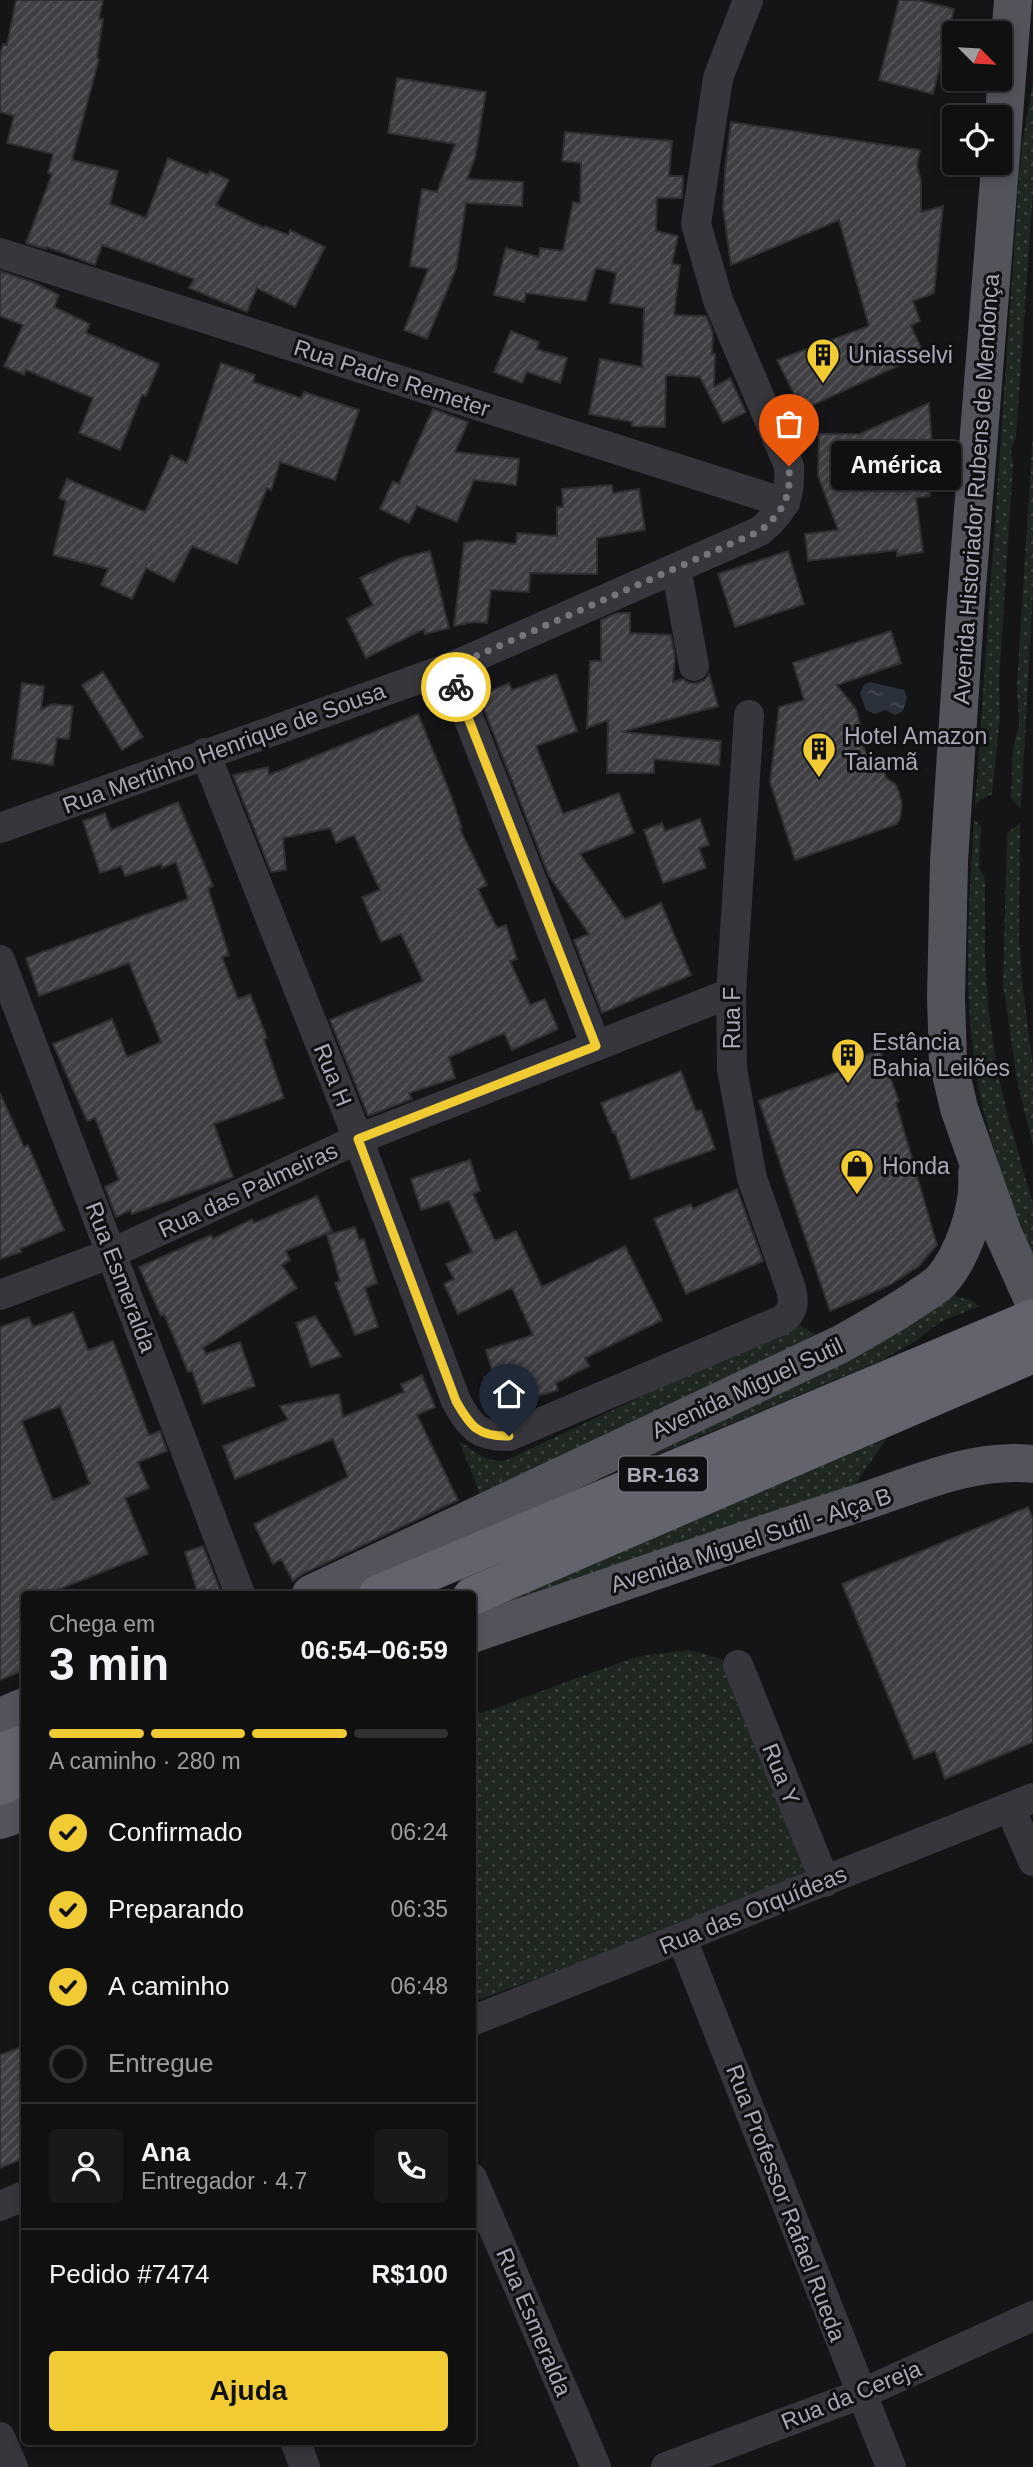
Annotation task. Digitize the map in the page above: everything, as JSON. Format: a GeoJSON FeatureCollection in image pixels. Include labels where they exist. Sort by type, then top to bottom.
{"type":"FeatureCollection","features":[{"type":"Feature","properties":{"kind":"highway","name":"Avenida Miguel Sutil"},"geometry":{"type":"LineString","coordinates":[[476,1594],[957,1368],[1033,1318]]}},
{"type":"Feature","properties":{"kind":"highway","name":"Avenida Miguel Sutil"},"geometry":{"type":"LineString","coordinates":[[385,1591],[957,1368],[1033,1354]]}},
{"type":"Feature","properties":{"kind":"highway"},"geometry":{"type":"LineString","coordinates":[[0,1753],[11,1717]]}},
{"type":"Feature","properties":{"kind":"highway"},"geometry":{"type":"LineString","coordinates":[[0,1786],[21,1777]]}},
{"type":"Feature","properties":{"kind":"main road","name":"Avenida Historiador Rubens de Mendonça"},"geometry":{"type":"LineString","coordinates":[[1013,0],[965,613],[949,862],[946,998],[948,1061],[959,1108],[1003,1233],[1033,1300]]}},
{"type":"Feature","properties":{"kind":"main road","name":"Avenida Miguel Sutil"},"geometry":{"type":"LineString","coordinates":[[317,1591],[839,1345],[895,1314],[940,1282],[950,1267],[973,1219],[978,1190],[975,1155]]}},
{"type":"Feature","properties":{"kind":"main road","name":"Avenida Miguel Sutil - Alça B"},"geometry":{"type":"LineString","coordinates":[[476,1633],[786,1526],[971,1468],[1009,1461],[1033,1464]]}},
{"type":"Feature","properties":{"kind":"main road"},"geometry":{"type":"LineString","coordinates":[[0,1821],[21,1812]]}},
{"type":"Feature","properties":{"kind":"street"},"geometry":{"type":"LineString","coordinates":[[748,0],[718,78],[696,224],[718,300],[789,466],[790,486],[785,503]]}},
{"type":"Feature","properties":{"kind":"street","name":"Rua Padre Remeter"},"geometry":{"type":"LineString","coordinates":[[0,253],[785,503]]}},
{"type":"Feature","properties":{"kind":"street","name":"Rua Mertinho Henrique de Sousa"},"geometry":{"type":"LineString","coordinates":[[0,828],[449,668],[760,531],[775,519],[785,503]]}},
{"type":"Feature","properties":{"kind":"street"},"geometry":{"type":"LineString","coordinates":[[676,568],[694,666]]}},
{"type":"Feature","properties":{"kind":"street"},"geometry":{"type":"LineString","coordinates":[[449,668],[596,1046]]}},
{"type":"Feature","properties":{"kind":"street","name":"Rua F"},"geometry":{"type":"LineString","coordinates":[[749,715],[731,993],[732,1069],[752,1178],[791,1289],[794,1302],[790,1313]]}},
{"type":"Feature","properties":{"kind":"street","name":"Rua H"},"geometry":{"type":"LineString","coordinates":[[205,753],[358,1139],[456,1401],[477,1431],[496,1436],[523,1432],[782,1320],[790,1313]]}},
{"type":"Feature","properties":{"kind":"street","name":"Rua Esmeralda"},"geometry":{"type":"LineString","coordinates":[[0,960],[239,1591]]}},
{"type":"Feature","properties":{"kind":"street","name":"Rua das Palmeiras"},"geometry":{"type":"LineString","coordinates":[[0,1295],[112,1254],[358,1139],[731,993]]}},
{"type":"Feature","properties":{"kind":"street","name":"Rua Y"},"geometry":{"type":"LineString","coordinates":[[738,1665],[825,1882]]}},
{"type":"Feature","properties":{"kind":"street"},"geometry":{"type":"LineString","coordinates":[[1021,1803],[1033,1861]]}},
{"type":"Feature","properties":{"kind":"street","name":"Rua das Orquídeas"},"geometry":{"type":"LineString","coordinates":[[476,2019],[1021,1803]]}},
{"type":"Feature","properties":{"kind":"street","name":"Rua Professor Rafael Rueda"},"geometry":{"type":"LineString","coordinates":[[682,1939],[891,2467]]}},
{"type":"Feature","properties":{"kind":"street","name":"Rua Esmeralda"},"geometry":{"type":"LineString","coordinates":[[476,2187],[596,2467]]}},
{"type":"Feature","properties":{"kind":"street"},"geometry":{"type":"LineString","coordinates":[[0,2206],[21,2197]]}},
{"type":"Feature","properties":{"kind":"street","name":"Rua da Cereja"},"geometry":{"type":"LineString","coordinates":[[666,2467],[861,2394],[1033,2316]]}},
{"type":"Feature","properties":{"kind":"street"},"geometry":{"type":"LineString","coordinates":[[0,2437],[13,2467]]}},
{"type":"Feature","properties":{"kind":"street"},"geometry":{"type":"LineString","coordinates":[[297,2445],[306,2467]]}},
{"type":"Feature","properties":{"kind":"shaded area"},"geometry":{"type":"Polygon","coordinates":[[[1033,81],[1033,192],[1016,436],[1011,449],[1013,465],[999,681],[1000,717],[992,794],[978,801],[975,808],[1021,151],[1033,81]]]}},
{"type":"Feature","properties":{"kind":"shaded area"},"geometry":{"type":"Polygon","coordinates":[[[1033,434],[1033,590],[1021,809],[1011,798],[1013,748],[1019,726],[1017,684],[1033,434]]]}},
{"type":"Feature","properties":{"kind":"shaded area"},"geometry":{"type":"Polygon","coordinates":[[[974,819],[981,827],[979,868],[985,878],[985,955],[989,1014],[998,1074],[1033,1204],[1033,1256],[994,1150],[973,1051],[968,952],[974,819]]]}},
{"type":"Feature","properties":{"kind":"shaded area"},"geometry":{"type":"Polygon","coordinates":[[[1020,823],[1019,937],[1033,1066],[1033,1146],[1017,1080],[1003,983],[1007,833],[1020,823]]]}},
{"type":"Feature","properties":{"kind":"shaded area"},"geometry":{"type":"Polygon","coordinates":[[[950,1295],[970,1300],[979,1306],[940,1322],[913,1343],[880,1361],[668,1450],[547,1494],[950,1295]]]}},
{"type":"Feature","properties":{"kind":"shaded area"},"geometry":{"type":"Polygon","coordinates":[[[797,1323],[824,1340],[485,1507],[459,1441],[488,1459],[507,1460],[797,1323]]]}},
{"type":"Feature","properties":{"kind":"shaded area"},"geometry":{"type":"Polygon","coordinates":[[[886,1439],[853,1488],[476,1618],[476,1606],[819,1464],[886,1439]]]}},
{"type":"Feature","properties":{"kind":"shaded area"},"geometry":{"type":"Polygon","coordinates":[[[688,1650],[722,1659],[807,1879],[476,2001],[476,1712],[482,1713],[635,1657],[688,1650]]]}},
{"type":"Feature","properties":{"kind":"water"},"geometry":{"type":"Polygon","coordinates":[[[870,682],[904,690],[907,697],[903,711],[895,715],[885,710],[875,714],[866,710],[860,693],[864,685],[870,682]]]}},
{"type":"Feature","properties":{"kind":"building"},"geometry":{"type":"Polygon","coordinates":[[[16,0],[103,0],[99,19],[103,19],[99,59],[72,160],[118,171],[110,204],[146,218],[168,158],[208,175],[210,171],[229,180],[216,205],[264,228],[265,226],[288,235],[290,230],[325,247],[295,307],[257,288],[247,312],[189,288],[194,279],[102,245],[95,265],[47,247],[46,249],[26,243],[52,174],[48,173],[53,154],[7,143],[14,116],[0,112],[0,55],[3,44],[7,45],[16,0]]]}},
{"type":"Feature","properties":{"kind":"building"},"geometry":{"type":"Polygon","coordinates":[[[899,0],[918,0],[954,9],[951,21],[942,21],[942,58],[933,94],[879,80],[899,0]]]}},
{"type":"Feature","properties":{"kind":"building"},"geometry":{"type":"Polygon","coordinates":[[[397,78],[486,92],[475,158],[467,179],[523,182],[522,206],[466,203],[456,269],[427,339],[404,330],[428,269],[410,266],[422,189],[437,192],[455,144],[388,133],[397,78]]]}},
{"type":"Feature","properties":{"kind":"building"},"geometry":{"type":"Polygon","coordinates":[[[731,122],[920,150],[917,166],[921,181],[921,212],[943,206],[934,293],[913,301],[920,321],[911,326],[924,354],[802,410],[777,360],[869,326],[839,220],[731,265],[723,208],[731,122]]]}},
{"type":"Feature","properties":{"kind":"building"},"geometry":{"type":"Polygon","coordinates":[[[565,132],[672,141],[669,176],[683,176],[682,198],[657,198],[656,231],[678,236],[672,264],[680,265],[674,315],[706,316],[713,333],[714,387],[730,378],[746,412],[723,423],[700,377],[666,375],[665,427],[632,426],[632,422],[589,414],[600,359],[642,367],[644,308],[610,303],[616,273],[596,268],[586,301],[526,293],[524,302],[494,295],[506,248],[539,257],[540,248],[563,251],[573,202],[580,203],[581,163],[562,161],[565,132]]]}},
{"type":"Feature","properties":{"kind":"building"},"geometry":{"type":"Polygon","coordinates":[[[0,271],[33,282],[59,295],[54,307],[90,324],[86,333],[159,364],[146,396],[142,395],[120,450],[79,433],[93,398],[26,370],[24,375],[4,366],[23,325],[0,316],[0,271]]]}},
{"type":"Feature","properties":{"kind":"building"},"geometry":{"type":"Polygon","coordinates":[[[511,331],[539,342],[536,349],[567,358],[560,383],[527,372],[522,383],[494,372],[511,331]]]}},
{"type":"Feature","properties":{"kind":"building"},"geometry":{"type":"Polygon","coordinates":[[[221,363],[255,375],[253,382],[301,398],[304,392],[359,410],[335,480],[280,462],[271,490],[267,488],[237,564],[192,546],[174,582],[146,568],[132,599],[101,585],[108,569],[53,555],[66,501],[59,498],[67,479],[145,512],[171,455],[187,463],[221,363]]]}},
{"type":"Feature","properties":{"kind":"building"},"geometry":{"type":"Polygon","coordinates":[[[929,403],[932,445],[925,448],[930,496],[916,498],[923,552],[897,556],[897,550],[808,561],[805,534],[838,530],[818,476],[819,434],[860,434],[929,403]]]}},
{"type":"Feature","properties":{"kind":"building"},"geometry":{"type":"Polygon","coordinates":[[[433,409],[468,422],[455,452],[519,459],[516,485],[474,480],[457,522],[417,506],[409,523],[380,509],[393,481],[399,484],[433,409]]]}},
{"type":"Feature","properties":{"kind":"building"},"geometry":{"type":"Polygon","coordinates":[[[612,485],[613,493],[639,489],[645,530],[597,538],[597,574],[530,573],[529,592],[491,590],[487,623],[473,622],[454,626],[464,543],[478,540],[516,544],[517,533],[557,536],[557,507],[563,507],[562,489],[612,485]]]}},
{"type":"Feature","properties":{"kind":"building"},"geometry":{"type":"Polygon","coordinates":[[[430,551],[449,628],[425,634],[424,629],[366,658],[347,619],[373,605],[360,578],[401,558],[430,551]]]}},
{"type":"Feature","properties":{"kind":"building"},"geometry":{"type":"Polygon","coordinates":[[[788,551],[804,604],[735,627],[718,574],[788,551]]]}},
{"type":"Feature","properties":{"kind":"building"},"geometry":{"type":"Polygon","coordinates":[[[617,613],[630,613],[630,633],[671,635],[675,657],[673,682],[683,679],[689,683],[698,683],[705,680],[709,674],[718,706],[622,732],[721,741],[719,765],[654,759],[654,773],[607,773],[608,720],[587,728],[590,661],[601,661],[601,620],[617,613]]]}},
{"type":"Feature","properties":{"kind":"building"},"geometry":{"type":"Polygon","coordinates":[[[891,631],[901,663],[837,685],[856,709],[863,735],[862,744],[867,755],[876,768],[883,766],[886,778],[895,784],[899,792],[902,804],[900,819],[897,824],[795,860],[770,782],[779,707],[804,700],[793,663],[891,631]]]}},
{"type":"Feature","properties":{"kind":"building"},"geometry":{"type":"Polygon","coordinates":[[[103,672],[143,737],[122,750],[82,685],[103,672]]]}},
{"type":"Feature","properties":{"kind":"building"},"geometry":{"type":"Polygon","coordinates":[[[556,674],[577,731],[536,746],[563,814],[619,793],[634,833],[580,854],[625,919],[661,903],[691,975],[602,1013],[574,940],[589,934],[549,876],[479,696],[509,683],[512,690],[556,674]]]}},
{"type":"Feature","properties":{"kind":"building"},"geometry":{"type":"Polygon","coordinates":[[[22,683],[44,686],[41,710],[52,704],[73,706],[69,739],[57,738],[53,765],[12,759],[22,683]]]}},
{"type":"Feature","properties":{"kind":"building"},"geometry":{"type":"Polygon","coordinates":[[[418,714],[451,795],[462,828],[460,829],[487,885],[478,889],[497,928],[506,925],[517,959],[510,961],[530,1005],[545,999],[558,1029],[512,1050],[504,1033],[449,1057],[455,1078],[409,1093],[412,1099],[368,1116],[330,1020],[423,981],[401,934],[381,942],[362,897],[380,890],[354,835],[336,843],[330,828],[283,838],[286,870],[271,872],[233,775],[268,767],[269,775],[418,714]]]}},
{"type":"Feature","properties":{"kind":"building"},"geometry":{"type":"Polygon","coordinates":[[[178,802],[213,886],[208,888],[229,955],[222,957],[238,999],[250,994],[267,1038],[264,1039],[284,1098],[214,1124],[233,1177],[132,1214],[130,1210],[116,1217],[105,1187],[119,1180],[95,1118],[87,1121],[53,1044],[112,1019],[127,1057],[161,1042],[129,963],[39,996],[26,958],[188,899],[176,862],[125,876],[121,866],[100,873],[83,821],[105,813],[111,830],[178,802]]]}},
{"type":"Feature","properties":{"kind":"building"},"geometry":{"type":"Polygon","coordinates":[[[700,819],[709,845],[699,848],[706,868],[663,883],[644,830],[662,823],[665,831],[700,819]]]}},
{"type":"Feature","properties":{"kind":"building","name":"Honda"},"geometry":{"type":"Polygon","coordinates":[[[880,1050],[899,1101],[896,1103],[937,1245],[919,1266],[890,1285],[830,1311],[759,1101],[846,1069],[844,1063],[880,1050]]]}},
{"type":"Feature","properties":{"kind":"building"},"geometry":{"type":"Polygon","coordinates":[[[681,1071],[696,1111],[701,1110],[715,1149],[631,1179],[615,1132],[613,1133],[601,1103],[681,1071]]]}},
{"type":"Feature","properties":{"kind":"building"},"geometry":{"type":"Polygon","coordinates":[[[0,1093],[24,1147],[28,1145],[64,1230],[20,1249],[21,1252],[0,1259],[0,1093]]]}},
{"type":"Feature","properties":{"kind":"building"},"geometry":{"type":"Polygon","coordinates":[[[470,1160],[480,1191],[473,1194],[495,1241],[516,1231],[542,1287],[625,1246],[662,1320],[585,1358],[589,1366],[556,1383],[558,1390],[493,1410],[484,1377],[493,1374],[486,1350],[533,1335],[512,1288],[458,1314],[444,1284],[454,1279],[446,1264],[472,1252],[449,1201],[421,1210],[411,1179],[470,1160]]]}},
{"type":"Feature","properties":{"kind":"building"},"geometry":{"type":"Polygon","coordinates":[[[737,1189],[763,1261],[686,1294],[654,1219],[691,1204],[693,1209],[737,1189]]]}},
{"type":"Feature","properties":{"kind":"building"},"geometry":{"type":"Polygon","coordinates":[[[317,1196],[332,1231],[286,1251],[290,1260],[282,1265],[297,1288],[203,1348],[206,1354],[240,1342],[255,1386],[203,1404],[192,1371],[188,1372],[164,1314],[161,1316],[139,1267],[211,1235],[213,1239],[252,1219],[254,1223],[317,1196]]]}},
{"type":"Feature","properties":{"kind":"building"},"geometry":{"type":"Polygon","coordinates":[[[355,1227],[359,1240],[364,1239],[377,1283],[365,1288],[378,1327],[355,1335],[335,1283],[340,1281],[327,1235],[355,1227]]]}},
{"type":"Feature","properties":{"kind":"building"},"geometry":{"type":"Polygon","coordinates":[[[73,1312],[88,1350],[113,1341],[149,1435],[160,1431],[167,1451],[138,1462],[149,1488],[125,1498],[148,1554],[55,1591],[21,1591],[21,1671],[0,1680],[0,1327],[29,1317],[33,1327],[73,1312]],[[60,1406],[22,1421],[53,1500],[90,1484],[60,1406]]]}},
{"type":"Feature","properties":{"kind":"building"},"geometry":{"type":"Polygon","coordinates":[[[315,1316],[341,1356],[311,1367],[296,1323],[315,1316]]]}},
{"type":"Feature","properties":{"kind":"building"},"geometry":{"type":"Polygon","coordinates":[[[422,1375],[435,1407],[417,1415],[458,1500],[302,1574],[293,1581],[281,1559],[273,1564],[254,1524],[348,1477],[333,1439],[235,1479],[223,1446],[288,1420],[280,1406],[339,1394],[343,1417],[404,1392],[401,1384],[422,1375]]]}},
{"type":"Feature","properties":{"kind":"building"},"geometry":{"type":"Polygon","coordinates":[[[1028,1507],[1033,1519],[1033,1742],[945,1779],[935,1751],[914,1759],[842,1584],[1028,1507]]]}},
{"type":"Feature","properties":{"kind":"building"},"geometry":{"type":"Polygon","coordinates":[[[203,1546],[220,1590],[197,1591],[185,1552],[203,1546]]]}},
{"type":"Feature","properties":{"kind":"building"},"geometry":{"type":"Polygon","coordinates":[[[21,2047],[21,2159],[0,2168],[0,2055],[21,2047]]]}},
{"type":"Feature","properties":{"kind":"way so far"},"geometry":{"type":"LineString","coordinates":[[456,687],[449,668],[760,531],[775,519],[785,503],[790,486],[789,466]]}},
{"type":"Feature","properties":{"kind":"place","name":"Uniasselvi"},"geometry":{"type":"Point","coordinates":[823,385]}},
{"type":"Feature","properties":{"kind":"place","name":"América"},"geometry":{"type":"Point","coordinates":[789,466]}},
{"type":"Feature","properties":{"kind":"place","name":"Hotel Amazon Taiamã"},"geometry":{"type":"Point","coordinates":[819,779]}},
{"type":"Feature","properties":{"kind":"place","name":"Estância Bahia Leilões"},"geometry":{"type":"Point","coordinates":[848,1085]}},
{"type":"Feature","properties":{"kind":"place","name":"Honda"},"geometry":{"type":"Point","coordinates":[857,1196]}},
{"type":"Feature","properties":{"kind":"route"},"geometry":{"type":"LineString","coordinates":[[456,687],[596,1046],[358,1139],[456,1401],[477,1431],[509,1436]]}}]}
